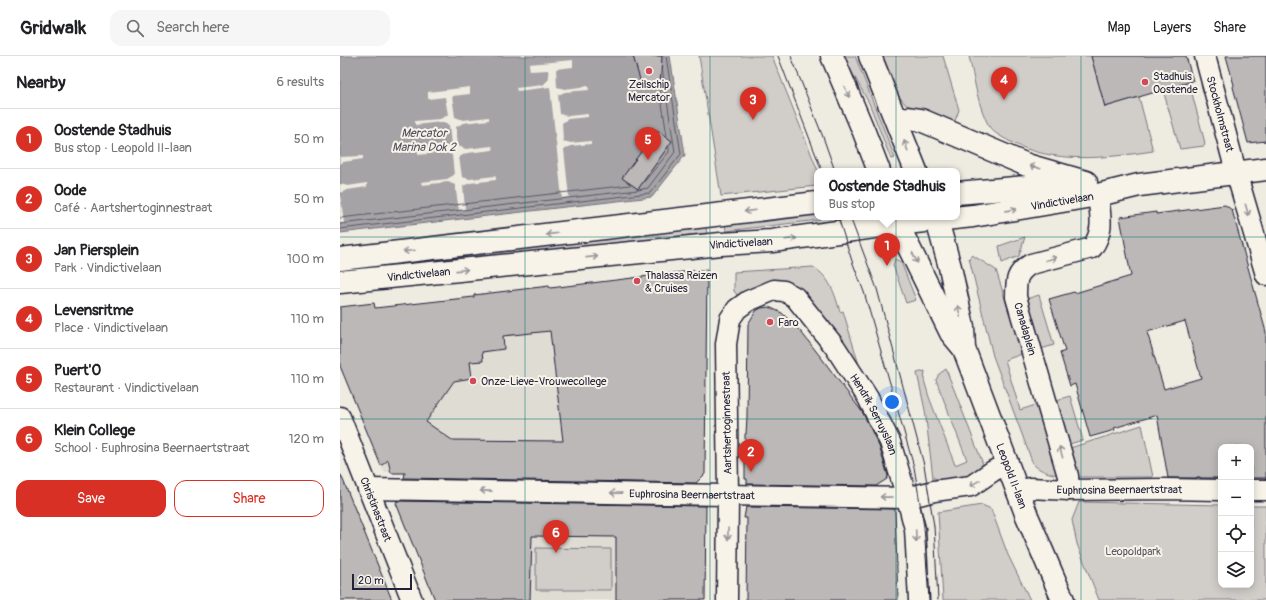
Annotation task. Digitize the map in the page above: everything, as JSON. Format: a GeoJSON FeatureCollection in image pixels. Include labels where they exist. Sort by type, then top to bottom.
{"type":"FeatureCollection","features":[{"type":"Feature","properties":{"kind":"street"},"geometry":{"type":"LineString","coordinates":[[832,56],[864,132],[877,168]]}},
{"type":"Feature","properties":{"kind":"street"},"geometry":{"type":"LineString","coordinates":[[870,56],[897,120],[915,168]]}},
{"type":"Feature","properties":{"kind":"street","name":"Stockholmstraat"},"geometry":{"type":"LineString","coordinates":[[1205,56],[1236,172],[1266,275]]}},
{"type":"Feature","properties":{"kind":"street"},"geometry":{"type":"LineString","coordinates":[[897,120],[908,118],[921,120],[1027,165],[1092,188]]}},
{"type":"Feature","properties":{"kind":"street","name":"Vindictivelaan"},"geometry":{"type":"LineString","coordinates":[[960,193],[1139,185],[1266,169]]}},
{"type":"Feature","properties":{"kind":"street","name":"Vindictivelaan"},"geometry":{"type":"LineString","coordinates":[[960,217],[972,216],[1092,188]]}},
{"type":"Feature","properties":{"kind":"street","name":"Canadaplein"},"geometry":{"type":"LineString","coordinates":[[1069,490],[1068,476],[1016,297],[1016,286],[1018,276],[1024,268],[1031,264],[1092,248],[1098,240],[1102,224],[1092,188]]}},
{"type":"Feature","properties":{"kind":"street"},"geometry":{"type":"LineString","coordinates":[[340,259],[814,203]]}},
{"type":"Feature","properties":{"kind":"street","name":"Vindictivelaan"},"geometry":{"type":"LineString","coordinates":[[340,282],[721,244],[772,241],[895,220]]}},
{"type":"Feature","properties":{"kind":"street","name":"Leopold II-laan"},"geometry":{"type":"LineString","coordinates":[[895,220],[914,255],[951,333],[964,349],[1027,516],[1063,600]]}},
{"type":"Feature","properties":{"kind":"street","name":"Leopold II-laan"},"geometry":{"type":"LineString","coordinates":[[936,220],[950,267],[963,327],[964,349]]}},
{"type":"Feature","properties":{"kind":"street","name":"Hendrik Serruyslaan"},"geometry":{"type":"LineString","coordinates":[[748,301],[774,290],[784,291],[795,297],[835,346],[868,398],[890,442],[915,529],[919,600]]}},
{"type":"Feature","properties":{"kind":"street","name":"Aartshertoginnestraat"},"geometry":{"type":"LineString","coordinates":[[727,600],[728,495],[726,344],[730,319],[737,309],[748,301]]}},
{"type":"Feature","properties":{"kind":"street","name":"Christinastraat"},"geometry":{"type":"LineString","coordinates":[[340,418],[412,600]]}},
{"type":"Feature","properties":{"kind":"street","name":"Euphrosina Beernaertstraat"},"geometry":{"type":"LineString","coordinates":[[368,489],[907,498],[934,491],[971,486],[1008,463]]}},
{"type":"Feature","properties":{"kind":"street","name":"Euphrosina Beernaertstraat"},"geometry":{"type":"LineString","coordinates":[[1018,492],[1030,488],[1069,490],[1218,490]]}},
{"type":"Feature","properties":{"kind":"street"},"geometry":{"type":"LineString","coordinates":[[1254,490],[1266,490]]}},
{"type":"Feature","properties":{"kind":"shaded area","name":"Onze-Lieve-Vrouwecollege"},"geometry":{"type":"Polygon","coordinates":[[[578,285],[599,476],[384,472],[348,384],[450,364],[443,300],[549,286],[550,288],[578,285]]]}},
{"type":"Feature","properties":{"kind":"shaded area"},"geometry":{"type":"Polygon","coordinates":[[[471,503],[632,504],[632,588],[706,589],[705,600],[530,600],[531,580],[471,503]]]}},
{"type":"Feature","properties":{"kind":"green space"},"geometry":{"type":"Polygon","coordinates":[[[699,56],[772,56],[817,168],[814,168],[814,186],[721,196],[699,56]]]}},
{"type":"Feature","properties":{"kind":"green space"},"geometry":{"type":"Polygon","coordinates":[[[843,56],[855,56],[895,158],[891,159],[869,103],[843,56]]]}},
{"type":"Feature","properties":{"kind":"green space"},"geometry":{"type":"Polygon","coordinates":[[[880,56],[943,56],[959,110],[953,126],[906,105],[890,85],[880,56]]]}},
{"type":"Feature","properties":{"kind":"green space"},"geometry":{"type":"Polygon","coordinates":[[[969,56],[1091,56],[1105,107],[1139,97],[1153,151],[1117,156],[1080,158],[1062,157],[1026,149],[1009,141],[993,131],[985,118],[977,92],[969,56]]]}},
{"type":"Feature","properties":{"kind":"green space"},"geometry":{"type":"Polygon","coordinates":[[[1189,82],[1205,143],[1204,146],[1180,149],[1163,90],[1189,82]]]}},
{"type":"Feature","properties":{"kind":"green space"},"geometry":{"type":"Polygon","coordinates":[[[814,213],[814,220],[819,220],[726,231],[725,222],[814,213]]]}},
{"type":"Feature","properties":{"kind":"green space"},"geometry":{"type":"Polygon","coordinates":[[[705,224],[707,233],[340,274],[340,271],[403,264],[438,254],[705,224]]]}},
{"type":"Feature","properties":{"kind":"green space"},"geometry":{"type":"Polygon","coordinates":[[[1025,237],[1019,256],[1002,263],[999,246],[1025,237]]]}},
{"type":"Feature","properties":{"kind":"green space"},"geometry":{"type":"Polygon","coordinates":[[[972,255],[996,270],[1022,354],[1005,360],[1020,410],[1036,405],[1058,475],[1044,471],[1033,464],[993,356],[969,258],[972,255]]]}},
{"type":"Feature","properties":{"kind":"green space"},"geometry":{"type":"Polygon","coordinates":[[[895,259],[901,262],[916,300],[906,303],[893,265],[895,259]]]}},
{"type":"Feature","properties":{"kind":"green space"},"geometry":{"type":"Polygon","coordinates":[[[813,267],[828,281],[834,292],[840,312],[843,311],[860,368],[809,302],[742,296],[737,295],[734,291],[734,272],[813,267]]]}},
{"type":"Feature","properties":{"kind":"green space"},"geometry":{"type":"Polygon","coordinates":[[[1039,295],[1054,345],[1038,350],[1023,300],[1039,295]]]}},
{"type":"Feature","properties":{"kind":"green space"},"geometry":{"type":"Polygon","coordinates":[[[946,369],[983,464],[969,477],[944,480],[933,478],[925,410],[917,373],[925,371],[924,380],[929,397],[955,465],[967,460],[936,380],[939,374],[946,369]]]}},
{"type":"Feature","properties":{"kind":"green space"},"geometry":{"type":"Polygon","coordinates":[[[1070,396],[1083,440],[1066,445],[1053,401],[1070,396]]]}},
{"type":"Feature","properties":{"kind":"green space"},"geometry":{"type":"Polygon","coordinates":[[[1142,425],[1153,477],[1076,477],[1067,449],[1142,425]]]}},
{"type":"Feature","properties":{"kind":"green space","name":"Leopoldpark"},"geometry":{"type":"Polygon","coordinates":[[[1079,502],[1218,505],[1218,588],[1254,588],[1254,506],[1266,506],[1266,600],[1099,600],[1077,544],[1072,520],[1079,502]]]}},
{"type":"Feature","properties":{"kind":"green space"},"geometry":{"type":"Polygon","coordinates":[[[982,505],[991,509],[1008,555],[1030,600],[943,600],[938,512],[982,505]]]}},
{"type":"Feature","properties":{"kind":"green space"},"geometry":{"type":"Polygon","coordinates":[[[536,548],[611,549],[611,590],[536,590],[536,548]]]}},
{"type":"Feature","properties":{"kind":"water","name":"Mercator Marina Dok 2"},"geometry":{"type":"Polygon","coordinates":[[[340,56],[670,56],[685,155],[652,197],[340,233],[340,56]]]}},
{"type":"Feature","properties":{"kind":"pier"},"geometry":{"type":"Polygon","coordinates":[[[573,60],[573,67],[556,69],[557,87],[565,89],[588,86],[589,90],[565,92],[558,95],[560,114],[568,116],[588,114],[588,117],[568,119],[562,123],[563,141],[571,143],[591,141],[591,144],[570,146],[564,150],[569,197],[562,198],[550,87],[517,91],[516,88],[543,85],[549,79],[548,70],[530,71],[529,64],[573,60]]]}},
{"type":"Feature","properties":{"kind":"pier"},"geometry":{"type":"Polygon","coordinates":[[[470,87],[470,94],[452,96],[455,117],[463,120],[489,117],[489,120],[463,123],[456,127],[458,146],[466,149],[492,146],[493,150],[467,153],[459,157],[462,177],[470,179],[495,176],[496,180],[470,183],[463,186],[465,209],[459,210],[455,185],[448,182],[422,185],[421,182],[447,179],[454,175],[452,155],[444,152],[418,155],[418,151],[444,149],[451,145],[449,125],[441,122],[415,125],[415,121],[440,119],[448,115],[445,97],[428,99],[428,92],[470,87]]]}},
{"type":"Feature","properties":{"kind":"pier"},"geometry":{"type":"Polygon","coordinates":[[[363,156],[363,159],[343,162],[340,164],[340,157],[363,156]]]}},
{"type":"Feature","properties":{"kind":"pier"},"geometry":{"type":"Polygon","coordinates":[[[367,183],[367,187],[347,190],[340,193],[340,184],[348,186],[367,183]]]}},
{"type":"Feature","properties":{"kind":"pier"},"geometry":{"type":"Polygon","coordinates":[[[340,193],[344,223],[340,223],[340,193]]]}},
{"type":"Feature","properties":{"kind":"building","name":"Zeilschip Mercator"},"geometry":{"type":"Polygon","coordinates":[[[633,56],[662,56],[660,81],[656,86],[645,88],[641,83],[633,56]]]}},
{"type":"Feature","properties":{"kind":"building","name":"Stadhuis Oostende"},"geometry":{"type":"Polygon","coordinates":[[[1091,56],[1186,56],[1193,81],[1105,107],[1091,56]]]}},
{"type":"Feature","properties":{"kind":"building"},"geometry":{"type":"Polygon","coordinates":[[[1226,56],[1266,56],[1266,141],[1248,143],[1226,56]]]}},
{"type":"Feature","properties":{"kind":"building"},"geometry":{"type":"Polygon","coordinates":[[[657,130],[672,141],[638,189],[622,178],[657,130]]]}},
{"type":"Feature","properties":{"kind":"building"},"geometry":{"type":"Polygon","coordinates":[[[1225,205],[1232,210],[1266,332],[1266,478],[1254,478],[1254,444],[1218,444],[1218,478],[1168,478],[1157,415],[1090,437],[1075,384],[1070,386],[1060,353],[1065,351],[1049,299],[1075,293],[1131,276],[1120,217],[1156,212],[1156,214],[1225,205]],[[1185,321],[1147,332],[1164,389],[1201,378],[1185,321]]]}},
{"type":"Feature","properties":{"kind":"building"},"geometry":{"type":"Polygon","coordinates":[[[707,269],[705,474],[696,483],[404,478],[405,473],[391,473],[388,460],[381,466],[340,366],[340,307],[374,303],[375,308],[474,297],[474,295],[549,286],[550,288],[707,269]],[[550,331],[503,336],[504,349],[482,352],[483,361],[470,362],[472,378],[454,381],[426,422],[452,440],[563,441],[550,331]]]}},
{"type":"Feature","properties":{"kind":"building"},"geometry":{"type":"Polygon","coordinates":[[[769,307],[782,313],[801,332],[863,413],[879,446],[888,476],[887,479],[876,486],[747,484],[747,479],[745,479],[745,434],[747,417],[748,324],[756,311],[761,308],[769,307]]]}},
{"type":"Feature","properties":{"kind":"building"},"geometry":{"type":"Polygon","coordinates":[[[341,475],[392,600],[340,600],[341,475]]]}},
{"type":"Feature","properties":{"kind":"building"},"geometry":{"type":"Polygon","coordinates":[[[397,501],[706,506],[705,600],[616,600],[616,537],[532,536],[530,600],[435,600],[396,503],[397,501]]]}},
{"type":"Feature","properties":{"kind":"building"},"geometry":{"type":"Polygon","coordinates":[[[746,507],[895,509],[898,600],[746,600],[747,518],[744,518],[746,507]]]}},
{"type":"Feature","properties":{"kind":"tram line"},"geometry":{"type":"LineString","coordinates":[[778,56],[821,168]]}},
{"type":"Feature","properties":{"kind":"tram line"},"geometry":{"type":"LineString","coordinates":[[791,56],[834,168]]}},
{"type":"Feature","properties":{"kind":"tram line"},"geometry":{"type":"LineString","coordinates":[[839,220],[864,292],[914,467],[924,527],[929,600]]}},
{"type":"Feature","properties":{"kind":"tram line"},"geometry":{"type":"LineString","coordinates":[[851,220],[877,289],[924,465],[934,526],[938,600]]}},
{"type":"Feature","properties":{"kind":"place","name":"Zeilschip Mercator"},"geometry":{"type":"Point","coordinates":[649,71]}},
{"type":"Feature","properties":{"kind":"place","name":"Stadhuis Oostende"},"geometry":{"type":"Point","coordinates":[1145,82]}},
{"type":"Feature","properties":{"kind":"place","name":"Levensritme"},"geometry":{"type":"Point","coordinates":[1004,100]}},
{"type":"Feature","properties":{"kind":"place","name":"Jan Piersplein"},"geometry":{"type":"Point","coordinates":[753,120]}},
{"type":"Feature","properties":{"kind":"place","name":"Puert'O"},"geometry":{"type":"Point","coordinates":[648,160]}},
{"type":"Feature","properties":{"kind":"place","name":"Oostende Stadhuis"},"geometry":{"type":"Point","coordinates":[887,266]}},
{"type":"Feature","properties":{"kind":"place","name":"Thalassa Reizen & Cruises"},"geometry":{"type":"Point","coordinates":[637,281]}},
{"type":"Feature","properties":{"kind":"place","name":"Faro"},"geometry":{"type":"Point","coordinates":[770,322]}},
{"type":"Feature","properties":{"kind":"place","name":"Onze-Lieve-Vrouwecollege"},"geometry":{"type":"Point","coordinates":[473,381]}},
{"type":"Feature","properties":{"kind":"place","name":"Oode"},"geometry":{"type":"Point","coordinates":[751,472]}},
{"type":"Feature","properties":{"kind":"place","name":"Klein College"},"geometry":{"type":"Point","coordinates":[556,553]}}]}
